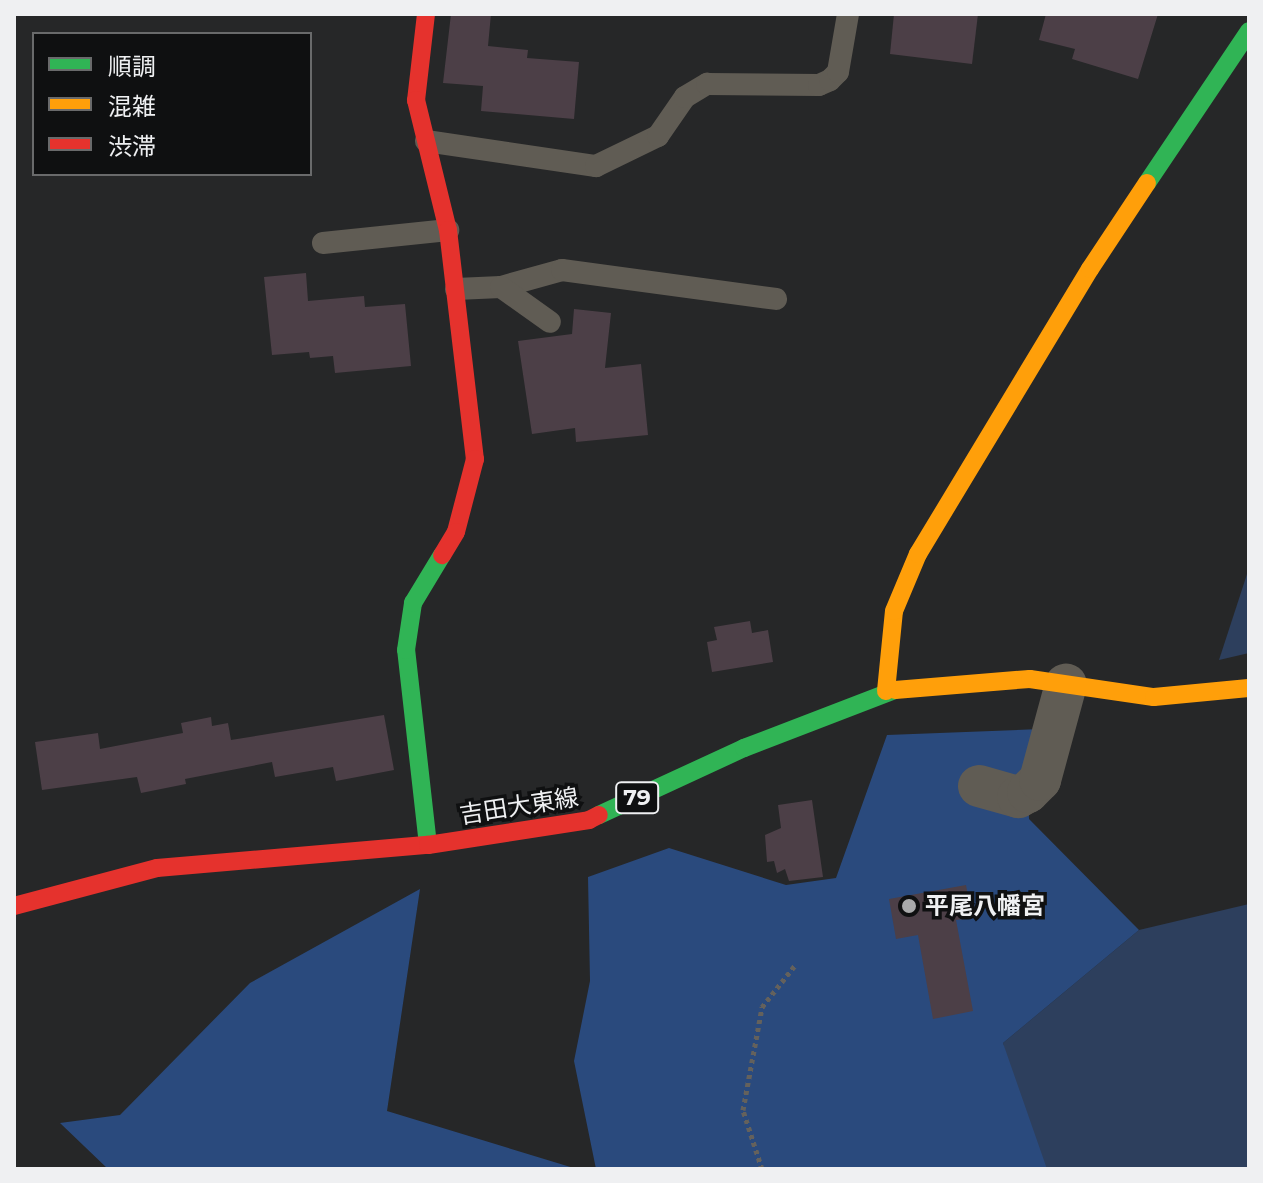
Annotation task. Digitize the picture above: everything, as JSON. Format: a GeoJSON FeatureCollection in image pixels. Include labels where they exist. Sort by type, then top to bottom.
{"type":"FeatureCollection","features":[{"type":"Feature","properties":{"kind":"street"},"geometry":{"type":"LineString","coordinates":[[426,14],[416,100],[448,230],[475,459],[456,532],[413,603],[406,650],[428,845]]}},
{"type":"Feature","properties":{"kind":"street"},"geometry":{"type":"LineString","coordinates":[[886,691],[894,611],[918,554],[1090,269],[1249,31]]}},
{"type":"Feature","properties":{"kind":"street","name":"吉田大東線"},"geometry":{"type":"LineString","coordinates":[[14,906],[157,868],[428,845],[589,820],[744,748],[886,691],[1030,679],[1154,697],[1249,688]]}},
{"type":"Feature","properties":{"kind":"street"},"geometry":{"type":"LineString","coordinates":[[979,786],[1018,797],[1040,780],[1066,684]]}},
{"type":"Feature","properties":{"kind":"lane"},"geometry":{"type":"LineString","coordinates":[[426,141],[596,166],[658,136],[685,97],[707,84],[819,85],[830,80],[838,72],[848,14]]}},
{"type":"Feature","properties":{"kind":"lane"},"geometry":{"type":"LineString","coordinates":[[323,243],[448,230]]}},
{"type":"Feature","properties":{"kind":"lane"},"geometry":{"type":"LineString","coordinates":[[456,289],[501,287],[562,270],[776,299]]}},
{"type":"Feature","properties":{"kind":"lane"},"geometry":{"type":"LineString","coordinates":[[501,287],[550,322]]}},
{"type":"Feature","properties":{"kind":"path"},"geometry":{"type":"LineString","coordinates":[[762,1169],[743,1110],[762,1007],[796,964]]}},
{"type":"Feature","properties":{"kind":"shaded area"},"geometry":{"type":"Polygon","coordinates":[[[1249,568],[1249,653],[1219,660],[1249,568]]]}},
{"type":"Feature","properties":{"kind":"shaded area"},"geometry":{"type":"Polygon","coordinates":[[[1041,729],[1028,792],[1029,819],[1139,930],[1003,1043],[1047,1169],[596,1169],[574,1061],[590,981],[588,877],[669,848],[786,885],[836,878],[887,735],[1041,729]]]}},
{"type":"Feature","properties":{"kind":"shaded area"},"geometry":{"type":"Polygon","coordinates":[[[420,889],[387,1111],[577,1169],[108,1169],[60,1123],[120,1115],[250,983],[420,889]]]}},
{"type":"Feature","properties":{"kind":"shaded area"},"geometry":{"type":"Polygon","coordinates":[[[1249,904],[1249,1169],[1032,1169],[1003,1043],[1139,930],[1249,904]]]}},
{"type":"Feature","properties":{"kind":"building"},"geometry":{"type":"Polygon","coordinates":[[[451,14],[491,14],[488,46],[528,50],[527,58],[579,62],[574,119],[481,111],[483,86],[443,83],[451,14]]]}},
{"type":"Feature","properties":{"kind":"building"},"geometry":{"type":"Polygon","coordinates":[[[894,14],[978,14],[972,64],[890,54],[894,14]]]}},
{"type":"Feature","properties":{"kind":"building"},"geometry":{"type":"Polygon","coordinates":[[[1046,14],[1158,14],[1138,79],[1072,59],[1075,49],[1039,40],[1046,14]]]}},
{"type":"Feature","properties":{"kind":"building"},"geometry":{"type":"Polygon","coordinates":[[[306,273],[308,301],[364,296],[365,307],[405,304],[411,366],[335,373],[333,356],[310,358],[309,352],[272,355],[264,277],[306,273]]]}},
{"type":"Feature","properties":{"kind":"building"},"geometry":{"type":"Polygon","coordinates":[[[574,309],[611,313],[605,368],[641,364],[648,435],[576,442],[575,428],[532,434],[518,341],[572,334],[574,309]]]}},
{"type":"Feature","properties":{"kind":"building"},"geometry":{"type":"Polygon","coordinates":[[[750,621],[752,633],[768,630],[773,662],[712,672],[707,642],[717,640],[714,627],[750,621]]]}},
{"type":"Feature","properties":{"kind":"building"},"geometry":{"type":"Polygon","coordinates":[[[384,715],[394,770],[336,781],[333,767],[275,777],[272,762],[185,779],[186,784],[141,793],[137,777],[42,790],[35,742],[98,733],[100,749],[183,733],[181,723],[211,717],[212,726],[228,723],[231,740],[384,715]]]}},
{"type":"Feature","properties":{"kind":"building"},"geometry":{"type":"Polygon","coordinates":[[[812,800],[823,877],[789,881],[785,869],[777,873],[774,861],[767,862],[765,835],[781,828],[778,805],[812,800]]]}},
{"type":"Feature","properties":{"kind":"building"},"geometry":{"type":"Polygon","coordinates":[[[966,885],[972,918],[956,920],[973,1011],[933,1019],[918,935],[896,939],[889,899],[966,885]]]}},
{"type":"Feature","properties":{"kind":"traffic: fast"},"geometry":{"type":"LineString","coordinates":[[1147,183],[1249,31]]}},
{"type":"Feature","properties":{"kind":"traffic: fast"},"geometry":{"type":"LineString","coordinates":[[428,845],[406,650],[413,603],[442,555]]}},
{"type":"Feature","properties":{"kind":"traffic: fast"},"geometry":{"type":"LineString","coordinates":[[599,815],[744,748],[895,690]]}},
{"type":"Feature","properties":{"kind":"traffic: slow"},"geometry":{"type":"LineString","coordinates":[[886,691],[894,611],[918,554],[1090,269],[1147,183]]}},
{"type":"Feature","properties":{"kind":"traffic: slow"},"geometry":{"type":"LineString","coordinates":[[895,690],[1030,679],[1154,697],[1249,688]]}},
{"type":"Feature","properties":{"kind":"traffic: jam"},"geometry":{"type":"LineString","coordinates":[[426,14],[416,100],[448,230],[475,459],[456,532],[442,555]]}},
{"type":"Feature","properties":{"kind":"traffic: jam"},"geometry":{"type":"LineString","coordinates":[[14,906],[157,868],[428,845],[589,820],[599,815]]}},
{"type":"Feature","properties":{"kind":"place","name":"平尾八幡宮"},"geometry":{"type":"Point","coordinates":[909,906]}}]}
